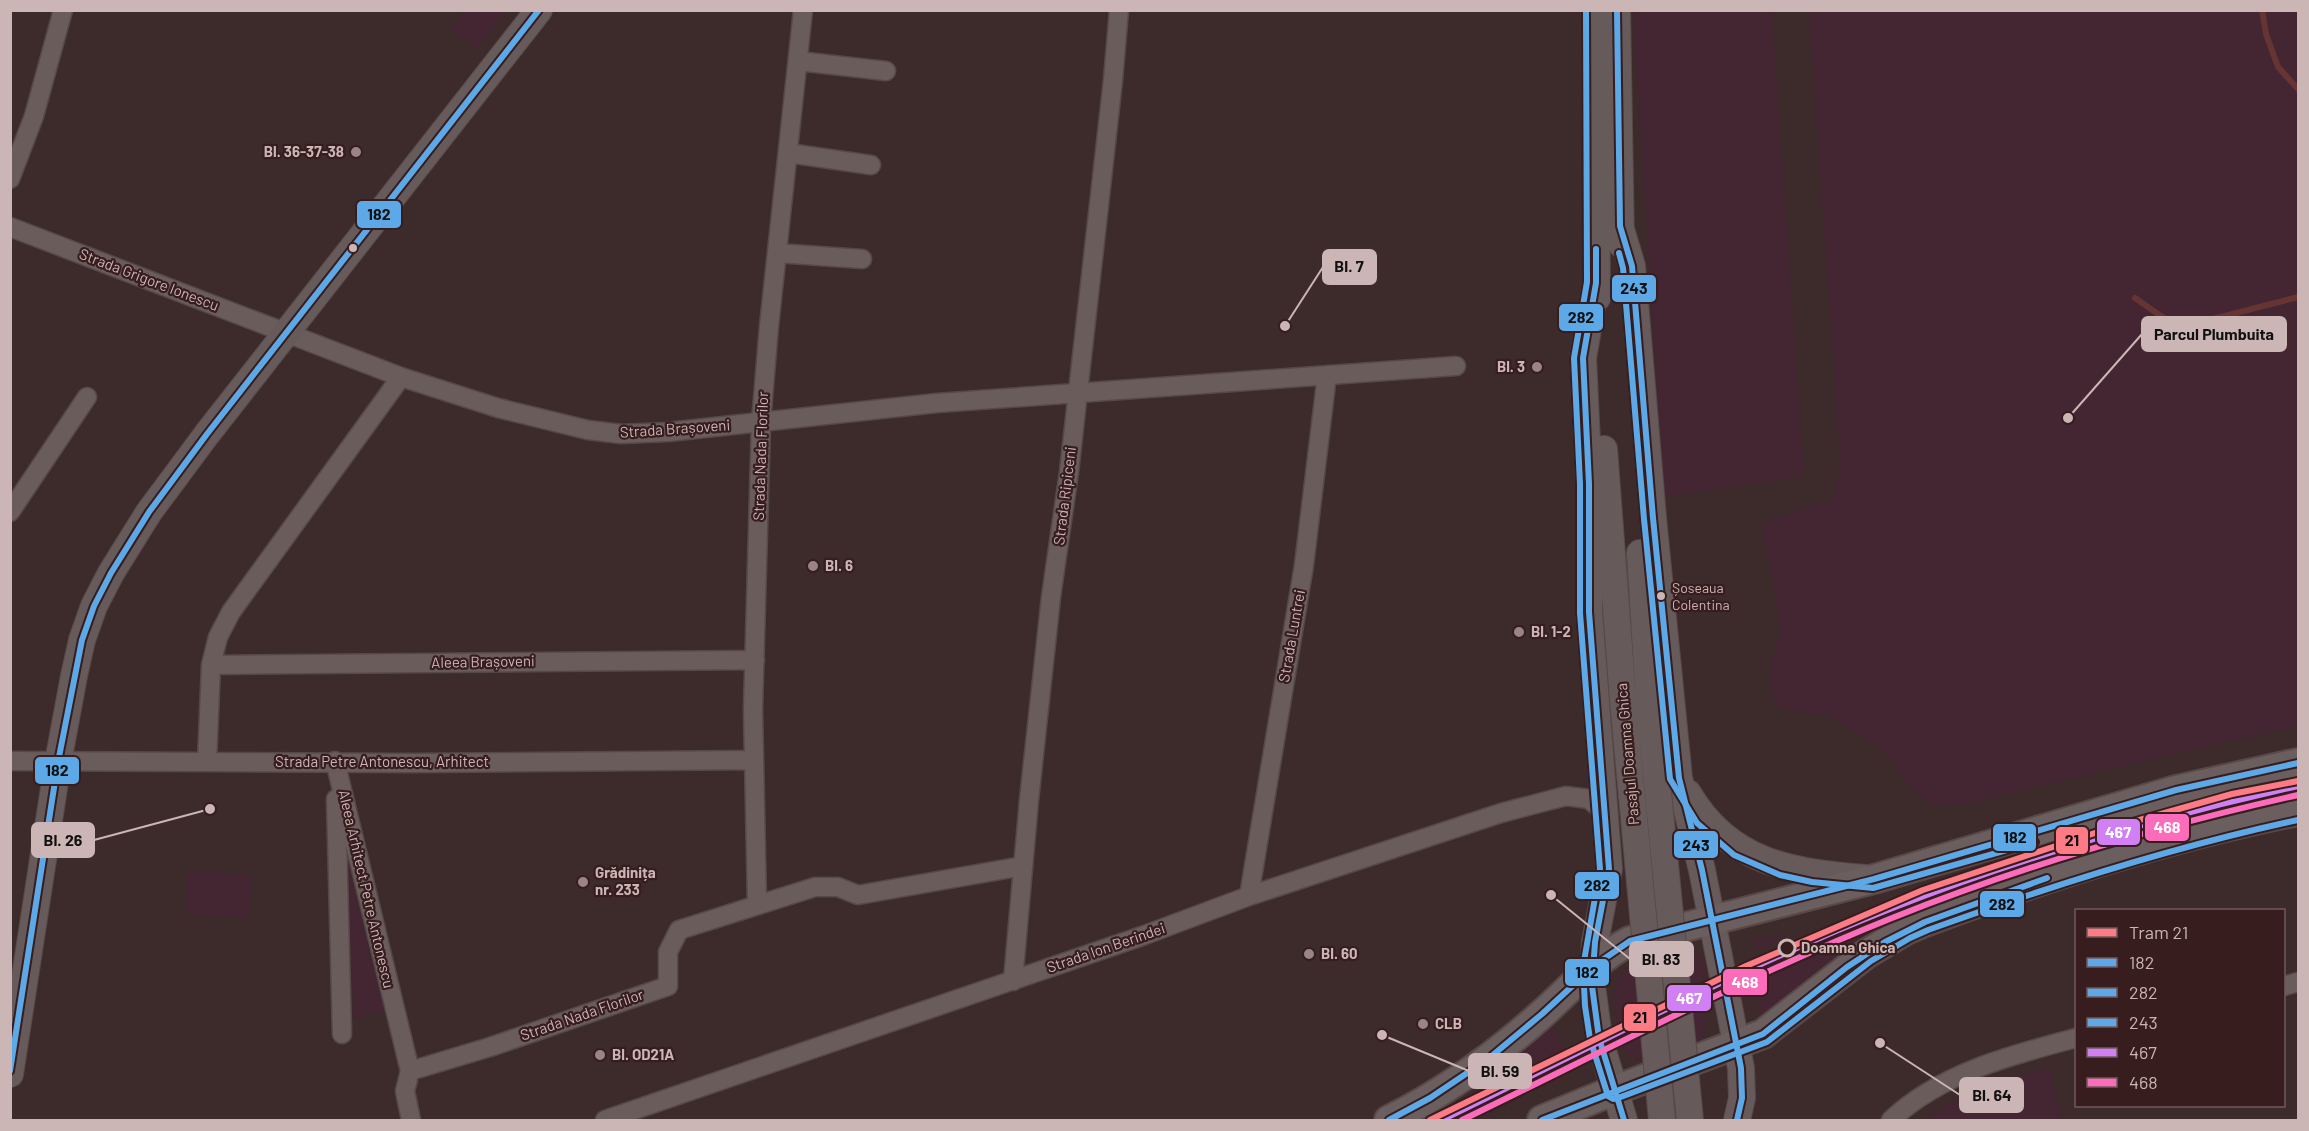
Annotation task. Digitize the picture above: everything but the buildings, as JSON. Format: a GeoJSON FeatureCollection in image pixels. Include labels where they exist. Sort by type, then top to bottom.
{"type":"FeatureCollection","features":[{"type":"Feature","properties":{"kind":"main road"},"geometry":{"type":"LineString","coordinates":[[10,1074],[58,762],[82,640],[94,606],[111,573],[149,512],[539,10]]}},
{"type":"Feature","properties":{"kind":"main road"},"geometry":{"type":"LineString","coordinates":[[1595,10],[1596,283],[1583,358],[1589,484],[1589,612],[1608,877],[1592,968],[1599,1038],[1624,1120]]}},
{"type":"Feature","properties":{"kind":"main road"},"geometry":{"type":"LineString","coordinates":[[1617,10],[1620,226],[1632,266],[1653,518],[1679,778],[1702,870],[1736,1045],[1742,1083],[1737,1120]]}},
{"type":"Feature","properties":{"kind":"main road","name":"Pasajul Doamna Ghica"},"geometry":{"type":"LineString","coordinates":[[1620,226],[1649,700],[1690,1120]]}},
{"type":"Feature","properties":{"kind":"main road","name":"Pasajul Doamna Ghica"},"geometry":{"type":"LineString","coordinates":[[1596,283],[1623,700],[1662,1120]]}},
{"type":"Feature","properties":{"kind":"main road"},"geometry":{"type":"LineString","coordinates":[[1389,1120],[1435,1096],[1482,1065],[1608,953],[1630,941],[1874,879],[2176,790],[2298,763]]}},
{"type":"Feature","properties":{"kind":"main road"},"geometry":{"type":"LineString","coordinates":[[1679,778],[1704,817],[1739,848],[1784,867],[1813,873],[1874,879]]}},
{"type":"Feature","properties":{"kind":"main road"},"geometry":{"type":"LineString","coordinates":[[1542,1120],[1763,1034],[1866,954],[1906,930],[1925,922],[2085,865],[2195,834],[2298,811]]}},
{"type":"Feature","properties":{"kind":"street"},"geometry":{"type":"LineString","coordinates":[[10,179],[34,116],[63,10]]}},
{"type":"Feature","properties":{"kind":"street","name":"Strada Nada Florilor"},"geometry":{"type":"LineString","coordinates":[[757,904],[754,760],[761,423],[803,10]]}},
{"type":"Feature","properties":{"kind":"street","name":"Strada Ripiceni"},"geometry":{"type":"LineString","coordinates":[[1013,981],[1051,597],[1078,392],[1119,10]]}},
{"type":"Feature","properties":{"kind":"street"},"geometry":{"type":"LineString","coordinates":[[798,61],[886,71]]}},
{"type":"Feature","properties":{"kind":"street"},"geometry":{"type":"LineString","coordinates":[[788,153],[871,165]]}},
{"type":"Feature","properties":{"kind":"street","name":"Strada Grigore Ionescu"},"geometry":{"type":"LineString","coordinates":[[10,227],[287,332]]}},
{"type":"Feature","properties":{"kind":"street"},"geometry":{"type":"LineString","coordinates":[[777,253],[862,260]]}},
{"type":"Feature","properties":{"kind":"street","name":"Strada Brașoveni"},"geometry":{"type":"LineString","coordinates":[[287,332],[401,377],[498,408],[588,430],[621,434],[668,432],[937,403],[1078,392]]}},
{"type":"Feature","properties":{"kind":"street"},"geometry":{"type":"LineString","coordinates":[[1078,392],[1456,366]]}},
{"type":"Feature","properties":{"kind":"street","name":"Strada Luntrei"},"geometry":{"type":"LineString","coordinates":[[1249,896],[1304,565],[1327,375]]}},
{"type":"Feature","properties":{"kind":"street"},"geometry":{"type":"LineString","coordinates":[[207,762],[211,665],[219,637],[231,612],[401,377]]}},
{"type":"Feature","properties":{"kind":"street"},"geometry":{"type":"LineString","coordinates":[[10,512],[87,398]]}},
{"type":"Feature","properties":{"kind":"street","name":"Aleea Brașoveni"},"geometry":{"type":"LineString","coordinates":[[211,665],[755,660]]}},
{"type":"Feature","properties":{"kind":"street","name":"Strada Petre Antonescu, Arhitect"},"geometry":{"type":"LineString","coordinates":[[10,761],[754,760]]}},
{"type":"Feature","properties":{"kind":"street","name":"Aleea Arhitect Petre Antonescu"},"geometry":{"type":"LineString","coordinates":[[335,761],[410,1071]]}},
{"type":"Feature","properties":{"kind":"street","name":"Aleea Arhitect Petre Antonescu"},"geometry":{"type":"LineString","coordinates":[[335,761],[342,1034]]}},
{"type":"Feature","properties":{"kind":"street","name":"Strada Ion Berindei"},"geometry":{"type":"LineString","coordinates":[[605,1120],[1013,981],[1249,896],[1502,813],[1566,796],[1589,799],[1605,813]]}},
{"type":"Feature","properties":{"kind":"street","name":"Strada Nada Florilor"},"geometry":{"type":"LineString","coordinates":[[410,1071],[490,1047],[668,986],[668,952],[679,930],[815,887],[838,887],[858,895],[1023,866]]}},
{"type":"Feature","properties":{"kind":"street"},"geometry":{"type":"LineString","coordinates":[[1891,1120],[1921,1096],[1954,1077],[2010,1057],[2075,1038]]}},
{"type":"Feature","properties":{"kind":"street"},"geometry":{"type":"LineString","coordinates":[[410,1071],[405,1091],[411,1120]]}},
{"type":"Feature","properties":{"kind":"shaded area"},"geometry":{"type":"Polygon","coordinates":[[[466,11],[506,11],[476,49],[451,30],[466,11]]]}},
{"type":"Feature","properties":{"kind":"shaded area"},"geometry":{"type":"Polygon","coordinates":[[[1633,11],[1772,11],[1804,476],[1664,497],[1633,11]]]}},
{"type":"Feature","properties":{"kind":"shaded area"},"geometry":{"type":"Polygon","coordinates":[[[1809,11],[2298,11],[2298,726],[1957,806],[1934,805],[1914,790],[1877,745],[1828,716],[1779,708],[1768,680],[1781,627],[1761,524],[1832,498],[1837,485],[1840,461],[1809,11]]]}},
{"type":"Feature","properties":{"kind":"shaded area"},"geometry":{"type":"Polygon","coordinates":[[[343,819],[386,1010],[354,1020],[343,819]]]}},
{"type":"Feature","properties":{"kind":"shaded area"},"geometry":{"type":"Polygon","coordinates":[[[187,870],[252,875],[249,918],[185,914],[187,870]]]}},
{"type":"Feature","properties":{"kind":"shaded area"},"geometry":{"type":"Polygon","coordinates":[[[1871,929],[1760,1016],[1755,981],[1871,929]]]}},
{"type":"Feature","properties":{"kind":"shaded area"},"geometry":{"type":"Polygon","coordinates":[[[1790,934],[1754,952],[1754,939],[1790,934]]]}},
{"type":"Feature","properties":{"kind":"shaded area"},"geometry":{"type":"Polygon","coordinates":[[[1686,946],[1701,958],[1708,977],[1618,1024],[1614,1004],[1615,988],[1620,976],[1640,961],[1686,946]]]}},
{"type":"Feature","properties":{"kind":"shaded area"},"geometry":{"type":"Polygon","coordinates":[[[1703,1005],[1705,1026],[1700,1041],[1696,1045],[1636,1060],[1628,1056],[1623,1045],[1703,1005]]]}},
{"type":"Feature","properties":{"kind":"shaded area"},"geometry":{"type":"Polygon","coordinates":[[[1553,1025],[1564,1051],[1464,1098],[1553,1025]]]}},
{"type":"Feature","properties":{"kind":"shaded area"},"geometry":{"type":"Polygon","coordinates":[[[2050,1067],[2062,1120],[1933,1120],[1931,1112],[1960,1098],[2050,1067]]]}},
{"type":"Feature","properties":{"kind":"waterway"},"geometry":{"type":"LineString","coordinates":[[2262,10],[2266,34],[2278,67],[2298,89]]}},
{"type":"Feature","properties":{"kind":"waterway"},"geometry":{"type":"LineString","coordinates":[[2135,298],[2171,323],[2213,319],[2298,297]]}},
{"type":"Feature","properties":{"kind":"tram line","name":"21"},"geometry":{"type":"LineString","coordinates":[[1430,1120],[1746,966],[1923,890],[2104,830],[2232,794],[2298,781]]}},
{"type":"Feature","properties":{"kind":"transit line","name":"182"},"geometry":{"type":"LineString","coordinates":[[10,1071],[58,762],[82,640],[94,606],[111,573],[149,512],[207,434],[539,10]]}},
{"type":"Feature","properties":{"kind":"transit line","name":"282"},"geometry":{"type":"LineString","coordinates":[[1586,10],[1587,282],[1574,358],[1580,484],[1580,613],[1600,869],[1583,967],[1590,1039],[1608,1096],[1613,1099],[1618,1098],[1767,1042],[1871,961],[1928,930],[2020,898],[2158,855],[2298,820]]}},
{"type":"Feature","properties":{"kind":"transit line","name":"243"},"geometry":{"type":"LineString","coordinates":[[1617,10],[1620,226],[1632,266],[1653,518],[1679,778],[1702,870],[1741,1068],[1742,1098],[1737,1120]]}},
{"type":"Feature","properties":{"kind":"transit line","name":"243"},"geometry":{"type":"LineString","coordinates":[[1596,249],[1596,283],[1583,358],[1589,484],[1589,612],[1609,869],[1595,942],[1592,986],[1599,1038],[1624,1120]]}},
{"type":"Feature","properties":{"kind":"transit line","name":"282"},"geometry":{"type":"LineString","coordinates":[[1619,253],[1623,268],[1644,519],[1670,779],[1697,823],[1734,855],[1780,875],[1812,882],[1873,888],[2035,842]]}},
{"type":"Feature","properties":{"kind":"transit line","name":"182"},"geometry":{"type":"LineString","coordinates":[[1389,1120],[1430,1098],[1488,1059],[1542,1014],[1595,965],[1630,941],[1874,879],[2176,790],[2298,763]]}},
{"type":"Feature","properties":{"kind":"transit line","name":"467"},"geometry":{"type":"LineString","coordinates":[[1442,1120],[1720,983],[1890,909],[2041,855],[2194,811],[2298,786]]}},
{"type":"Feature","properties":{"kind":"transit line","name":"468"},"geometry":{"type":"LineString","coordinates":[[1462,1120],[1729,990],[1892,918],[1992,881],[2093,848],[2298,795]]}},
{"type":"Feature","properties":{"kind":"transit line","name":"182"},"geometry":{"type":"LineString","coordinates":[[1542,1120],[1763,1034],[1847,967],[1885,942],[1925,922],[2047,878]]}},
{"type":"Feature","properties":{"kind":"place","name":"Bl. 36-37-38"},"geometry":{"type":"Point","coordinates":[356,152]}},
{"type":"Feature","properties":{"kind":"place","name":"Bl. 7"},"geometry":{"type":"Point","coordinates":[1285,326]}},
{"type":"Feature","properties":{"kind":"place","name":"Bl. 3"},"geometry":{"type":"Point","coordinates":[1537,367]}},
{"type":"Feature","properties":{"kind":"place","name":"Parcul Plumbuita"},"geometry":{"type":"Point","coordinates":[2068,418]}},
{"type":"Feature","properties":{"kind":"place","name":"Bl. 6"},"geometry":{"type":"Point","coordinates":[813,566]}},
{"type":"Feature","properties":{"kind":"place","name":"Șoseaua Colentina"},"geometry":{"type":"Point","coordinates":[1661,596]}},
{"type":"Feature","properties":{"kind":"place","name":"Bl. 1-2"},"geometry":{"type":"Point","coordinates":[1519,632]}},
{"type":"Feature","properties":{"kind":"place","name":"Bl. 26"},"geometry":{"type":"Point","coordinates":[210,809]}},
{"type":"Feature","properties":{"kind":"place","name":"Grădinița nr. 233"},"geometry":{"type":"Point","coordinates":[583,882]}},
{"type":"Feature","properties":{"kind":"place","name":"Bl. 83"},"geometry":{"type":"Point","coordinates":[1551,895]}},
{"type":"Feature","properties":{"kind":"place","name":"Doamna Ghica"},"geometry":{"type":"Point","coordinates":[1787,948]}},
{"type":"Feature","properties":{"kind":"place","name":"Bl. 60"},"geometry":{"type":"Point","coordinates":[1309,954]}},
{"type":"Feature","properties":{"kind":"place","name":"CLB"},"geometry":{"type":"Point","coordinates":[1423,1024]}},
{"type":"Feature","properties":{"kind":"place","name":"Bl. 59"},"geometry":{"type":"Point","coordinates":[1382,1035]}},
{"type":"Feature","properties":{"kind":"place","name":"Bl. 64"},"geometry":{"type":"Point","coordinates":[1880,1043]}},
{"type":"Feature","properties":{"kind":"place","name":"Bl. OD21A"},"geometry":{"type":"Point","coordinates":[600,1055]}}]}
